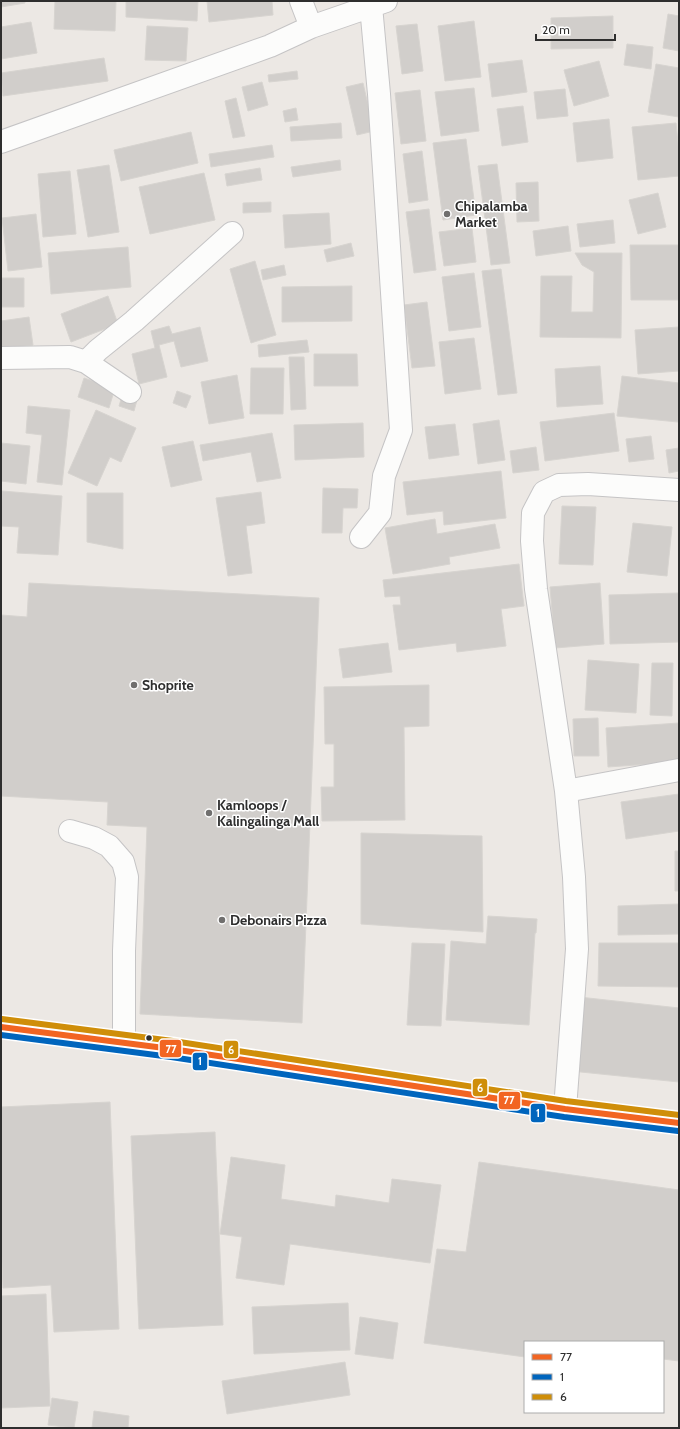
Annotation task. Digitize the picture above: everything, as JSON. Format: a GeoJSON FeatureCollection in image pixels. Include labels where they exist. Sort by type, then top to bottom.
{"type":"FeatureCollection","features":[{"type":"Feature","properties":{"kind":"main road"},"geometry":{"type":"LineString","coordinates":[[1,1027],[124,1042],[564,1109],[679,1123]]}},
{"type":"Feature","properties":{"kind":"street"},"geometry":{"type":"LineString","coordinates":[[301,1],[311,27]]}},
{"type":"Feature","properties":{"kind":"street"},"geometry":{"type":"LineString","coordinates":[[1,142],[270,46],[311,27],[378,4],[379,94],[401,430],[384,476],[380,513],[361,537]]}},
{"type":"Feature","properties":{"kind":"street"},"geometry":{"type":"LineString","coordinates":[[86,362],[232,233]]}},
{"type":"Feature","properties":{"kind":"street"},"geometry":{"type":"LineString","coordinates":[[1,358],[70,357],[86,362],[130,392]]}},
{"type":"Feature","properties":{"kind":"street"},"geometry":{"type":"LineString","coordinates":[[564,1109],[577,949],[574,877],[566,791],[536,589],[532,541],[533,513],[544,492],[559,485],[588,484],[679,490]]}},
{"type":"Feature","properties":{"kind":"street"},"geometry":{"type":"LineString","coordinates":[[566,791],[679,770]]}},
{"type":"Feature","properties":{"kind":"street"},"geometry":{"type":"LineString","coordinates":[[70,831],[94,838],[109,846],[123,862],[127,877],[124,951],[124,1042]]}},
{"type":"Feature","properties":{"kind":"building"},"geometry":{"type":"Polygon","coordinates":[[[1,1],[25,1],[25,3],[1,7],[1,1]]]}},
{"type":"Feature","properties":{"kind":"building"},"geometry":{"type":"Polygon","coordinates":[[[55,1],[116,1],[115,31],[54,29],[55,1]]]}},
{"type":"Feature","properties":{"kind":"building"},"geometry":{"type":"Polygon","coordinates":[[[126,1],[198,1],[197,21],[126,17],[126,1]]]}},
{"type":"Feature","properties":{"kind":"building"},"geometry":{"type":"Polygon","coordinates":[[[207,1],[272,1],[273,15],[209,22],[207,1]]]}},
{"type":"Feature","properties":{"kind":"building"},"geometry":{"type":"Polygon","coordinates":[[[668,14],[679,16],[679,51],[663,48],[668,14]]]}},
{"type":"Feature","properties":{"kind":"building"},"geometry":{"type":"Polygon","coordinates":[[[613,16],[613,48],[551,49],[551,18],[613,16]]]}},
{"type":"Feature","properties":{"kind":"building"},"geometry":{"type":"Polygon","coordinates":[[[474,21],[481,77],[445,81],[438,26],[474,21]]]}},
{"type":"Feature","properties":{"kind":"building"},"geometry":{"type":"Polygon","coordinates":[[[31,22],[37,53],[1,59],[1,27],[31,22]]]}},
{"type":"Feature","properties":{"kind":"building"},"geometry":{"type":"Polygon","coordinates":[[[417,24],[423,71],[402,74],[396,26],[417,24]]]}},
{"type":"Feature","properties":{"kind":"building"},"geometry":{"type":"Polygon","coordinates":[[[147,26],[188,28],[186,61],[145,60],[147,26]]]}},
{"type":"Feature","properties":{"kind":"building"},"geometry":{"type":"Polygon","coordinates":[[[627,44],[653,47],[651,69],[624,65],[627,44]]]}},
{"type":"Feature","properties":{"kind":"building"},"geometry":{"type":"Polygon","coordinates":[[[104,58],[108,81],[3,96],[1,73],[104,58]]]}},
{"type":"Feature","properties":{"kind":"building"},"geometry":{"type":"Polygon","coordinates":[[[522,60],[527,92],[492,97],[488,64],[522,60]]]}},
{"type":"Feature","properties":{"kind":"building"},"geometry":{"type":"Polygon","coordinates":[[[599,61],[609,96],[574,106],[564,70],[599,61]]]}},
{"type":"Feature","properties":{"kind":"building"},"geometry":{"type":"Polygon","coordinates":[[[656,64],[679,68],[679,117],[648,112],[656,64]]]}},
{"type":"Feature","properties":{"kind":"building"},"geometry":{"type":"Polygon","coordinates":[[[297,71],[298,79],[269,82],[268,75],[297,71]]]}},
{"type":"Feature","properties":{"kind":"building"},"geometry":{"type":"Polygon","coordinates":[[[262,82],[268,105],[248,111],[242,87],[262,82]]]}},
{"type":"Feature","properties":{"kind":"building"},"geometry":{"type":"Polygon","coordinates":[[[363,83],[374,131],[357,135],[346,87],[363,83]]]}},
{"type":"Feature","properties":{"kind":"building"},"geometry":{"type":"Polygon","coordinates":[[[474,88],[479,131],[441,136],[435,92],[474,88]]]}},
{"type":"Feature","properties":{"kind":"building"},"geometry":{"type":"Polygon","coordinates":[[[565,89],[568,116],[537,119],[534,92],[565,89]]]}},
{"type":"Feature","properties":{"kind":"building"},"geometry":{"type":"Polygon","coordinates":[[[420,90],[426,141],[401,144],[395,93],[420,90]]]}},
{"type":"Feature","properties":{"kind":"building"},"geometry":{"type":"Polygon","coordinates":[[[236,98],[245,136],[233,138],[225,101],[236,98]]]}},
{"type":"Feature","properties":{"kind":"building"},"geometry":{"type":"Polygon","coordinates":[[[523,106],[528,142],[502,146],[497,109],[523,106]]]}},
{"type":"Feature","properties":{"kind":"building"},"geometry":{"type":"Polygon","coordinates":[[[296,108],[298,120],[285,122],[283,111],[296,108]]]}},
{"type":"Feature","properties":{"kind":"building"},"geometry":{"type":"Polygon","coordinates":[[[609,119],[613,158],[577,162],[573,123],[609,119]]]}},
{"type":"Feature","properties":{"kind":"building"},"geometry":{"type":"Polygon","coordinates":[[[341,123],[342,138],[291,141],[290,127],[341,123]]]}},
{"type":"Feature","properties":{"kind":"building"},"geometry":{"type":"Polygon","coordinates":[[[676,123],[679,153],[679,176],[638,180],[632,127],[676,123]]]}},
{"type":"Feature","properties":{"kind":"building"},"geometry":{"type":"Polygon","coordinates":[[[191,132],[198,163],[121,181],[114,150],[191,132]]]}},
{"type":"Feature","properties":{"kind":"building"},"geometry":{"type":"Polygon","coordinates":[[[466,139],[476,215],[443,220],[433,143],[466,139]]]}},
{"type":"Feature","properties":{"kind":"building"},"geometry":{"type":"Polygon","coordinates":[[[272,145],[274,157],[211,167],[209,154],[272,145]]]}},
{"type":"Feature","properties":{"kind":"building"},"geometry":{"type":"Polygon","coordinates":[[[422,151],[428,200],[409,203],[403,154],[422,151]]]}},
{"type":"Feature","properties":{"kind":"building"},"geometry":{"type":"Polygon","coordinates":[[[340,160],[341,170],[293,177],[291,167],[340,160]]]}},
{"type":"Feature","properties":{"kind":"building"},"geometry":{"type":"Polygon","coordinates":[[[497,164],[510,263],[491,265],[478,166],[497,164]]]}},
{"type":"Feature","properties":{"kind":"building"},"geometry":{"type":"Polygon","coordinates":[[[109,165],[119,232],[88,237],[77,170],[109,165]]]}},
{"type":"Feature","properties":{"kind":"building"},"geometry":{"type":"Polygon","coordinates":[[[260,168],[262,180],[227,186],[225,174],[260,168]]]}},
{"type":"Feature","properties":{"kind":"building"},"geometry":{"type":"Polygon","coordinates":[[[70,171],[76,234],[43,237],[38,174],[70,171]]]}},
{"type":"Feature","properties":{"kind":"building"},"geometry":{"type":"Polygon","coordinates":[[[204,173],[215,220],[150,234],[139,187],[204,173]]]}},
{"type":"Feature","properties":{"kind":"building"},"geometry":{"type":"Polygon","coordinates":[[[538,182],[539,221],[517,222],[516,183],[538,182]]]}},
{"type":"Feature","properties":{"kind":"building"},"geometry":{"type":"Polygon","coordinates":[[[658,193],[666,227],[638,234],[629,200],[658,193]]]}},
{"type":"Feature","properties":{"kind":"building"},"geometry":{"type":"Polygon","coordinates":[[[271,202],[271,212],[243,213],[243,203],[271,202]]]}},
{"type":"Feature","properties":{"kind":"building"},"geometry":{"type":"Polygon","coordinates":[[[429,209],[436,270],[414,273],[406,212],[429,209]]]}},
{"type":"Feature","properties":{"kind":"building"},"geometry":{"type":"Polygon","coordinates":[[[329,213],[331,244],[285,248],[283,215],[329,213]]]}},
{"type":"Feature","properties":{"kind":"building"},"geometry":{"type":"Polygon","coordinates":[[[36,214],[42,267],[8,271],[2,218],[36,214]]]}},
{"type":"Feature","properties":{"kind":"building"},"geometry":{"type":"Polygon","coordinates":[[[613,220],[615,243],[580,247],[577,224],[613,220]]]}},
{"type":"Feature","properties":{"kind":"building"},"geometry":{"type":"Polygon","coordinates":[[[568,226],[571,251],[536,256],[533,231],[568,226]]]}},
{"type":"Feature","properties":{"kind":"building"},"geometry":{"type":"Polygon","coordinates":[[[472,228],[476,262],[444,266],[439,232],[472,228]]]}},
{"type":"Feature","properties":{"kind":"building"},"geometry":{"type":"Polygon","coordinates":[[[351,243],[354,256],[327,262],[324,250],[351,243]]]}},
{"type":"Feature","properties":{"kind":"building"},"geometry":{"type":"Polygon","coordinates":[[[630,245],[679,245],[679,300],[631,300],[630,245]]]}},
{"type":"Feature","properties":{"kind":"building"},"geometry":{"type":"Polygon","coordinates":[[[128,247],[131,287],[51,294],[48,253],[128,247]]]}},
{"type":"Feature","properties":{"kind":"building"},"geometry":{"type":"Polygon","coordinates":[[[575,253],[622,253],[621,338],[540,337],[541,276],[572,276],[571,312],[593,312],[594,272],[582,265],[575,253]]]}},
{"type":"Feature","properties":{"kind":"building"},"geometry":{"type":"Polygon","coordinates":[[[255,261],[276,335],[251,343],[230,269],[255,261]]]}},
{"type":"Feature","properties":{"kind":"building"},"geometry":{"type":"Polygon","coordinates":[[[284,265],[286,275],[263,280],[261,270],[284,265]]]}},
{"type":"Feature","properties":{"kind":"building"},"geometry":{"type":"Polygon","coordinates":[[[501,269],[517,393],[498,395],[482,271],[501,269]]]}},
{"type":"Feature","properties":{"kind":"building"},"geometry":{"type":"Polygon","coordinates":[[[474,273],[481,327],[449,331],[442,277],[474,273]]]}},
{"type":"Feature","properties":{"kind":"building"},"geometry":{"type":"Polygon","coordinates":[[[1,278],[24,278],[24,307],[1,307],[1,278]]]}},
{"type":"Feature","properties":{"kind":"building"},"geometry":{"type":"Polygon","coordinates":[[[352,286],[352,321],[282,322],[282,287],[352,286]]]}},
{"type":"Feature","properties":{"kind":"building"},"geometry":{"type":"Polygon","coordinates":[[[108,296],[118,324],[71,342],[61,314],[108,296]]]}},
{"type":"Feature","properties":{"kind":"building"},"geometry":{"type":"Polygon","coordinates":[[[427,302],[435,366],[412,368],[404,305],[427,302]]]}},
{"type":"Feature","properties":{"kind":"building"},"geometry":{"type":"Polygon","coordinates":[[[29,317],[33,345],[1,349],[1,321],[29,317]]]}},
{"type":"Feature","properties":{"kind":"building"},"geometry":{"type":"Polygon","coordinates":[[[169,326],[172,334],[200,327],[208,361],[181,367],[174,341],[159,345],[167,377],[139,384],[132,354],[155,348],[151,331],[169,326]]]}},
{"type":"Feature","properties":{"kind":"building"},"geometry":{"type":"Polygon","coordinates":[[[679,327],[679,371],[638,374],[635,330],[679,327]]]}},
{"type":"Feature","properties":{"kind":"building"},"geometry":{"type":"Polygon","coordinates":[[[474,338],[481,389],[445,394],[439,342],[474,338]]]}},
{"type":"Feature","properties":{"kind":"building"},"geometry":{"type":"Polygon","coordinates":[[[307,340],[309,352],[259,357],[258,345],[307,340]]]}},
{"type":"Feature","properties":{"kind":"building"},"geometry":{"type":"Polygon","coordinates":[[[314,354],[357,354],[358,386],[314,386],[314,354]]]}},
{"type":"Feature","properties":{"kind":"building"},"geometry":{"type":"Polygon","coordinates":[[[289,357],[304,357],[306,409],[291,410],[289,357]]]}},
{"type":"Feature","properties":{"kind":"building"},"geometry":{"type":"Polygon","coordinates":[[[600,366],[603,404],[557,407],[555,369],[600,366]]]}},
{"type":"Feature","properties":{"kind":"building"},"geometry":{"type":"Polygon","coordinates":[[[251,368],[284,368],[283,414],[250,414],[251,368]]]}},
{"type":"Feature","properties":{"kind":"building"},"geometry":{"type":"Polygon","coordinates":[[[237,375],[244,418],[209,424],[201,382],[237,375]]]}},
{"type":"Feature","properties":{"kind":"building"},"geometry":{"type":"Polygon","coordinates":[[[622,376],[679,383],[678,422],[617,416],[622,376]]]}},
{"type":"Feature","properties":{"kind":"building"},"geometry":{"type":"Polygon","coordinates":[[[84,378],[115,388],[109,408],[78,397],[84,378]]]}},
{"type":"Feature","properties":{"kind":"building"},"geometry":{"type":"Polygon","coordinates":[[[177,391],[191,396],[186,408],[173,403],[177,391]]]}},
{"type":"Feature","properties":{"kind":"building"},"geometry":{"type":"Polygon","coordinates":[[[122,396],[137,400],[134,411],[119,406],[122,396]]]}},
{"type":"Feature","properties":{"kind":"building"},"geometry":{"type":"Polygon","coordinates":[[[28,406],[70,410],[62,485],[37,482],[42,435],[26,433],[28,406]]]}},
{"type":"Feature","properties":{"kind":"building"},"geometry":{"type":"Polygon","coordinates":[[[96,410],[136,428],[121,462],[110,457],[97,486],[68,473],[96,410]]]}},
{"type":"Feature","properties":{"kind":"building"},"geometry":{"type":"Polygon","coordinates":[[[614,413],[619,451],[545,461],[540,422],[614,413]]]}},
{"type":"Feature","properties":{"kind":"building"},"geometry":{"type":"Polygon","coordinates":[[[499,420],[505,460],[478,464],[473,424],[499,420]]]}},
{"type":"Feature","properties":{"kind":"building"},"geometry":{"type":"Polygon","coordinates":[[[363,423],[364,457],[295,460],[294,425],[363,423]]]}},
{"type":"Feature","properties":{"kind":"building"},"geometry":{"type":"Polygon","coordinates":[[[455,424],[459,455],[429,459],[425,427],[455,424]]]}},
{"type":"Feature","properties":{"kind":"building"},"geometry":{"type":"Polygon","coordinates":[[[272,433],[281,478],[257,482],[251,452],[203,461],[200,445],[272,433]]]}},
{"type":"Feature","properties":{"kind":"building"},"geometry":{"type":"Polygon","coordinates":[[[651,436],[654,459],[629,462],[626,439],[651,436]]]}},
{"type":"Feature","properties":{"kind":"building"},"geometry":{"type":"Polygon","coordinates":[[[193,441],[202,480],[171,487],[162,447],[193,441]]]}},
{"type":"Feature","properties":{"kind":"building"},"geometry":{"type":"Polygon","coordinates":[[[1,443],[30,446],[26,484],[1,481],[1,443]]]}},
{"type":"Feature","properties":{"kind":"building"},"geometry":{"type":"Polygon","coordinates":[[[536,447],[539,470],[513,473],[510,451],[536,447]]]}},
{"type":"Feature","properties":{"kind":"building"},"geometry":{"type":"Polygon","coordinates":[[[679,448],[679,471],[669,473],[666,450],[679,448]]]}},
{"type":"Feature","properties":{"kind":"building"},"geometry":{"type":"Polygon","coordinates":[[[501,471],[506,518],[444,525],[443,511],[407,515],[403,482],[501,471]]]}},
{"type":"Feature","properties":{"kind":"building"},"geometry":{"type":"Polygon","coordinates":[[[323,488],[358,489],[357,508],[343,508],[342,533],[322,533],[323,488]]]}},
{"type":"Feature","properties":{"kind":"building"},"geometry":{"type":"Polygon","coordinates":[[[2,491],[62,496],[58,555],[17,553],[19,527],[1,526],[2,491]]]}},
{"type":"Feature","properties":{"kind":"building"},"geometry":{"type":"Polygon","coordinates":[[[261,492],[265,523],[246,526],[252,573],[228,576],[216,498],[261,492]]]}},
{"type":"Feature","properties":{"kind":"building"},"geometry":{"type":"Polygon","coordinates":[[[87,493],[123,493],[123,549],[87,542],[87,493]]]}},
{"type":"Feature","properties":{"kind":"building"},"geometry":{"type":"Polygon","coordinates":[[[562,506],[596,507],[593,565],[559,564],[562,506]]]}},
{"type":"Feature","properties":{"kind":"building"},"geometry":{"type":"Polygon","coordinates":[[[435,519],[437,534],[495,524],[500,548],[449,557],[450,564],[393,574],[385,528],[435,519]]]}},
{"type":"Feature","properties":{"kind":"building"},"geometry":{"type":"Polygon","coordinates":[[[633,523],[672,527],[667,576],[627,572],[633,523]]]}},
{"type":"Feature","properties":{"kind":"building"},"geometry":{"type":"Polygon","coordinates":[[[519,564],[524,606],[501,609],[506,646],[457,652],[456,643],[399,650],[393,605],[401,605],[400,596],[385,597],[383,580],[519,564]]]}},
{"type":"Feature","properties":{"kind":"building","name":"Kamloops / Kalingalinga Mall"},"geometry":{"type":"Polygon","coordinates":[[[29,583],[319,598],[302,1023],[140,1014],[147,827],[107,825],[108,802],[1,796],[1,615],[27,617],[29,583]]]}},
{"type":"Feature","properties":{"kind":"building"},"geometry":{"type":"Polygon","coordinates":[[[600,583],[604,644],[555,648],[550,587],[600,583]]]}},
{"type":"Feature","properties":{"kind":"building"},"geometry":{"type":"Polygon","coordinates":[[[679,593],[679,642],[610,644],[609,595],[679,593]]]}},
{"type":"Feature","properties":{"kind":"building"},"geometry":{"type":"Polygon","coordinates":[[[388,643],[392,672],[343,678],[339,649],[388,643]]]}},
{"type":"Feature","properties":{"kind":"building"},"geometry":{"type":"Polygon","coordinates":[[[588,660],[639,664],[636,713],[585,710],[588,660]]]}},
{"type":"Feature","properties":{"kind":"building"},"geometry":{"type":"Polygon","coordinates":[[[652,663],[673,663],[672,716],[650,715],[652,663]]]}},
{"type":"Feature","properties":{"kind":"building"},"geometry":{"type":"Polygon","coordinates":[[[429,685],[429,726],[404,727],[405,820],[322,821],[321,787],[334,787],[334,744],[325,744],[324,687],[429,685]]]}},
{"type":"Feature","properties":{"kind":"building"},"geometry":{"type":"Polygon","coordinates":[[[598,718],[599,756],[574,756],[573,719],[598,718]]]}},
{"type":"Feature","properties":{"kind":"building"},"geometry":{"type":"Polygon","coordinates":[[[679,723],[679,762],[608,767],[606,728],[679,723]]]}},
{"type":"Feature","properties":{"kind":"building"},"geometry":{"type":"Polygon","coordinates":[[[679,794],[679,831],[626,839],[621,802],[679,794]]]}},
{"type":"Feature","properties":{"kind":"building"},"geometry":{"type":"Polygon","coordinates":[[[361,833],[482,836],[483,932],[361,924],[361,833]]]}},
{"type":"Feature","properties":{"kind":"building"},"geometry":{"type":"Polygon","coordinates":[[[675,851],[679,851],[679,891],[675,891],[675,851]]]}},
{"type":"Feature","properties":{"kind":"building"},"geometry":{"type":"Polygon","coordinates":[[[679,904],[679,934],[618,935],[618,906],[679,904]]]}},
{"type":"Feature","properties":{"kind":"building"},"geometry":{"type":"Polygon","coordinates":[[[488,916],[537,919],[529,1025],[446,1020],[451,941],[486,944],[488,916]]]}},
{"type":"Feature","properties":{"kind":"building"},"geometry":{"type":"Polygon","coordinates":[[[412,943],[445,944],[441,1026],[407,1025],[412,943]]]}},
{"type":"Feature","properties":{"kind":"building"},"geometry":{"type":"Polygon","coordinates":[[[599,943],[679,943],[679,987],[598,986],[599,943]]]}},
{"type":"Feature","properties":{"kind":"building"},"geometry":{"type":"Polygon","coordinates":[[[579,997],[679,1008],[679,1082],[571,1071],[579,997]]]}},
{"type":"Feature","properties":{"kind":"building"},"geometry":{"type":"Polygon","coordinates":[[[110,1102],[119,1329],[54,1332],[51,1285],[3,1288],[1,1243],[1,1107],[110,1102]]]}},
{"type":"Feature","properties":{"kind":"building"},"geometry":{"type":"Polygon","coordinates":[[[215,1132],[223,1325],[139,1329],[131,1136],[215,1132]]]}},
{"type":"Feature","properties":{"kind":"building"},"geometry":{"type":"Polygon","coordinates":[[[231,1157],[285,1165],[281,1199],[335,1207],[336,1195],[389,1203],[392,1179],[441,1185],[430,1263],[290,1244],[284,1285],[236,1278],[242,1237],[220,1234],[231,1157]]]}},
{"type":"Feature","properties":{"kind":"building"},"geometry":{"type":"Polygon","coordinates":[[[479,1162],[679,1190],[679,1361],[664,1359],[664,1341],[524,1341],[524,1357],[424,1343],[437,1249],[466,1252],[479,1162]]]}},
{"type":"Feature","properties":{"kind":"building"},"geometry":{"type":"Polygon","coordinates":[[[46,1294],[50,1406],[1,1408],[1,1296],[46,1294]]]}},
{"type":"Feature","properties":{"kind":"building"},"geometry":{"type":"Polygon","coordinates":[[[348,1303],[350,1350],[254,1354],[252,1307],[348,1303]]]}},
{"type":"Feature","properties":{"kind":"building"},"geometry":{"type":"Polygon","coordinates":[[[360,1317],[398,1323],[393,1359],[355,1354],[360,1317]]]}},
{"type":"Feature","properties":{"kind":"building"},"geometry":{"type":"Polygon","coordinates":[[[345,1362],[350,1395],[227,1414],[222,1381],[345,1362]]]}},
{"type":"Feature","properties":{"kind":"building"},"geometry":{"type":"Polygon","coordinates":[[[52,1398],[78,1402],[74,1428],[48,1425],[52,1398]]]}},
{"type":"Feature","properties":{"kind":"building"},"geometry":{"type":"Polygon","coordinates":[[[94,1411],[129,1416],[128,1428],[92,1428],[94,1411]]]}},
{"type":"Feature","properties":{"kind":"transit line","name":"6"},"geometry":{"type":"LineString","coordinates":[[2,1019],[173,1041],[566,1101],[679,1115]]}},
{"type":"Feature","properties":{"kind":"transit line","name":"77"},"geometry":{"type":"LineString","coordinates":[[1,1027],[172,1049],[565,1109],[679,1123]]}},
{"type":"Feature","properties":{"kind":"transit line","name":"1"},"geometry":{"type":"LineString","coordinates":[[1,1035],[171,1057],[564,1117],[678,1131]]}},
{"type":"Feature","properties":{"kind":"place","name":"Chipalamba Market"},"geometry":{"type":"Point","coordinates":[447,214]}},
{"type":"Feature","properties":{"kind":"place","name":"Shoprite"},"geometry":{"type":"Point","coordinates":[134,685]}},
{"type":"Feature","properties":{"kind":"place","name":"Kamloops / Kalingalinga Mall"},"geometry":{"type":"Point","coordinates":[209,813]}},
{"type":"Feature","properties":{"kind":"place","name":"Debonairs Pizza"},"geometry":{"type":"Point","coordinates":[222,920]}}]}
